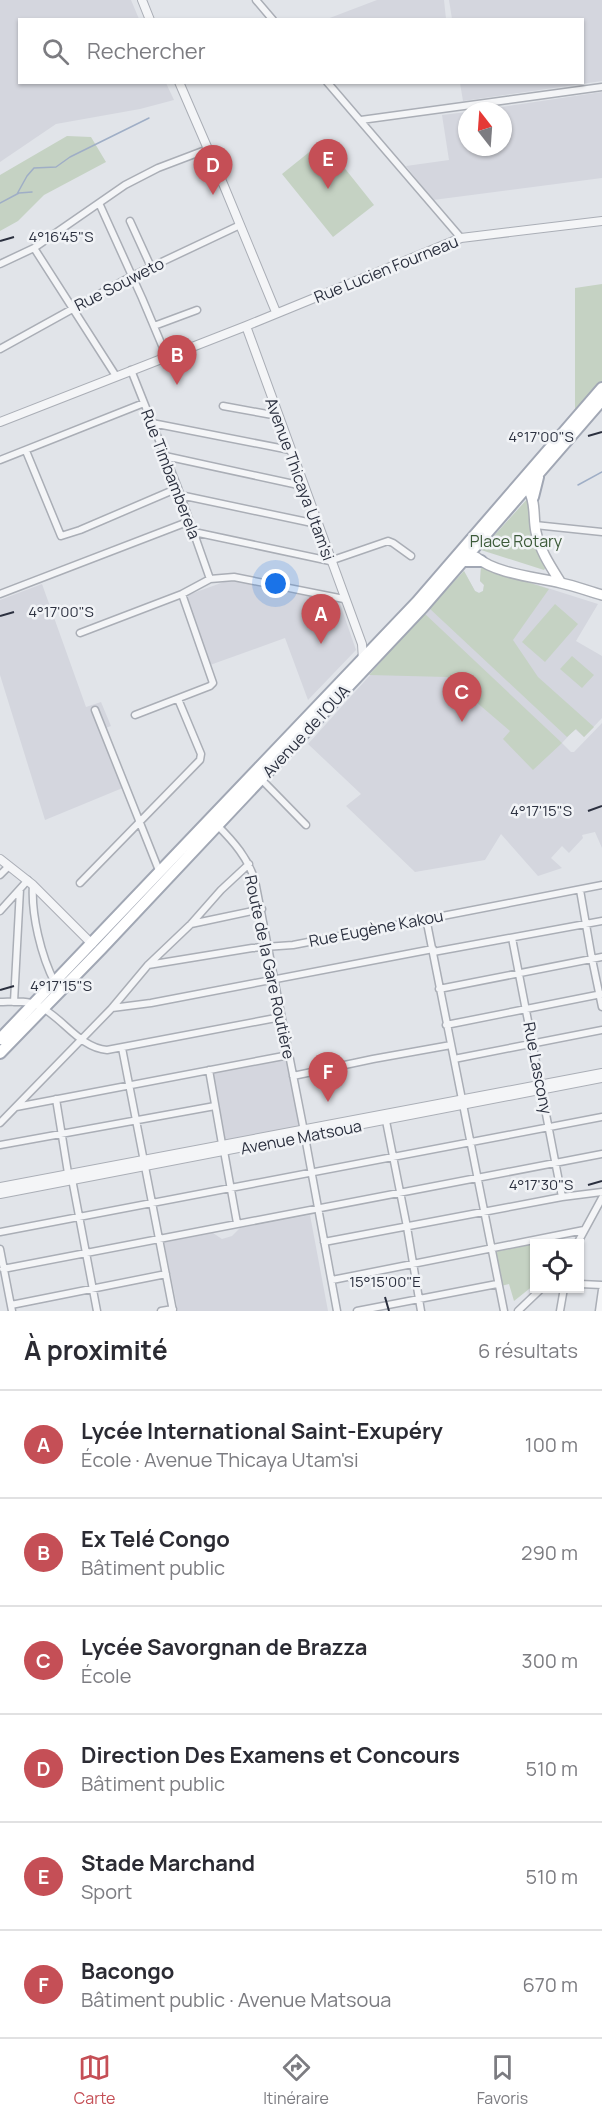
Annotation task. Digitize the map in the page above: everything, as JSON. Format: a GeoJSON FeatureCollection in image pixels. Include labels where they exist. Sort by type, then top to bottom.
{"type":"FeatureCollection","features":[{"type":"Feature","properties":{"kind":"main road","name":"Avenue de l'OUA"},"geometry":{"type":"LineString","coordinates":[[381,646],[468,550],[602,388]]}},
{"type":"Feature","properties":{"kind":"main road","name":"Avenue de l'OUA"},"geometry":{"type":"LineString","coordinates":[[525,483],[541,470],[602,400]]}},
{"type":"Feature","properties":{"kind":"main road"},"geometry":{"type":"LineString","coordinates":[[541,470],[533,497],[535,525],[543,552],[561,583]]}},
{"type":"Feature","properties":{"kind":"main road"},"geometry":{"type":"LineString","coordinates":[[525,483],[533,497]]}},
{"type":"Feature","properties":{"kind":"main road","name":"Avenue de l'OUA"},"geometry":{"type":"LineString","coordinates":[[0,1053],[40,1006],[161,877],[463,561],[468,550]]}},
{"type":"Feature","properties":{"kind":"main road"},"geometry":{"type":"LineString","coordinates":[[468,550],[481,561]]}},
{"type":"Feature","properties":{"kind":"main road"},"geometry":{"type":"LineString","coordinates":[[463,561],[481,561],[524,576],[561,583],[602,595]]}},
{"type":"Feature","properties":{"kind":"main road","name":"Avenue de l'OUA"},"geometry":{"type":"LineString","coordinates":[[213,822],[261,779],[365,662]]}},
{"type":"Feature","properties":{"kind":"main road","name":"Avenue de l'OUA"},"geometry":{"type":"LineString","coordinates":[[0,1039],[40,1006],[55,983],[161,877]]}},
{"type":"Feature","properties":{"kind":"street"},"geometry":{"type":"LineString","coordinates":[[142,0],[149,18]]}},
{"type":"Feature","properties":{"kind":"street"},"geometry":{"type":"LineString","coordinates":[[256,0],[271,18]]}},
{"type":"Feature","properties":{"kind":"street"},"geometry":{"type":"LineString","coordinates":[[180,84],[276,312]]}},
{"type":"Feature","properties":{"kind":"street"},"geometry":{"type":"LineString","coordinates":[[329,84],[460,238]]}},
{"type":"Feature","properties":{"kind":"street"},"geometry":{"type":"LineString","coordinates":[[361,120],[602,87]]}},
{"type":"Feature","properties":{"kind":"street"},"geometry":{"type":"LineString","coordinates":[[0,264],[34,248],[143,175],[208,149]]}},
{"type":"Feature","properties":{"kind":"street"},"geometry":{"type":"LineString","coordinates":[[99,203],[166,355]]}},
{"type":"Feature","properties":{"kind":"street","name":"Rue Lucien Fourneau"},"geometry":{"type":"LineString","coordinates":[[0,422],[166,355],[246,326],[460,238],[602,221]]}},
{"type":"Feature","properties":{"kind":"street"},"geometry":{"type":"LineString","coordinates":[[130,222],[151,267]]}},
{"type":"Feature","properties":{"kind":"street","name":"Rue Souweto"},"geometry":{"type":"LineString","coordinates":[[0,349],[132,276],[240,225]]}},
{"type":"Feature","properties":{"kind":"street"},"geometry":{"type":"LineString","coordinates":[[34,248],[116,376]]}},
{"type":"Feature","properties":{"kind":"street"},"geometry":{"type":"LineString","coordinates":[[154,327],[197,310]]}},
{"type":"Feature","properties":{"kind":"street","name":"Avenue Thicaya Utam'si"},"geometry":{"type":"LineString","coordinates":[[246,326],[356,631],[365,662]]}},
{"type":"Feature","properties":{"kind":"street","name":"Rue Timbamberela"},"geometry":{"type":"LineString","coordinates":[[131,370],[210,579]]}},
{"type":"Feature","properties":{"kind":"street"},"geometry":{"type":"LineString","coordinates":[[0,460],[144,403]]}},
{"type":"Feature","properties":{"kind":"street"},"geometry":{"type":"LineString","coordinates":[[223,406],[278,416]]}},
{"type":"Feature","properties":{"kind":"street"},"geometry":{"type":"LineString","coordinates":[[152,423],[290,450]]}},
{"type":"Feature","properties":{"kind":"street"},"geometry":{"type":"LineString","coordinates":[[26,451],[61,536],[179,492],[317,524]]}},
{"type":"Feature","properties":{"kind":"street"},"geometry":{"type":"LineString","coordinates":[[165,456],[303,486]]}},
{"type":"Feature","properties":{"kind":"street"},"geometry":{"type":"LineString","coordinates":[[0,594],[190,521]]}},
{"type":"Feature","properties":{"kind":"street"},"geometry":{"type":"LineString","coordinates":[[535,525],[602,532]]}},
{"type":"Feature","properties":{"kind":"street"},"geometry":{"type":"LineString","coordinates":[[194,532],[330,561],[388,541],[411,555]]}},
{"type":"Feature","properties":{"kind":"street"},"geometry":{"type":"LineString","coordinates":[[80,633],[182,594],[210,579],[234,577],[344,599]]}},
{"type":"Feature","properties":{"kind":"street"},"geometry":{"type":"LineString","coordinates":[[135,715],[213,683],[182,594]]}},
{"type":"Feature","properties":{"kind":"street"},"geometry":{"type":"LineString","coordinates":[[356,631],[363,640],[381,646]]}},
{"type":"Feature","properties":{"kind":"street"},"geometry":{"type":"LineString","coordinates":[[80,883],[201,758],[178,699]]}},
{"type":"Feature","properties":{"kind":"street"},"geometry":{"type":"LineString","coordinates":[[95,710],[161,877]]}},
{"type":"Feature","properties":{"kind":"street"},"geometry":{"type":"LineString","coordinates":[[261,779],[306,825]]}},
{"type":"Feature","properties":{"kind":"street","name":"Route de la Gare Routière"},"geometry":{"type":"LineString","coordinates":[[213,822],[235,843],[249,864],[255,881],[337,1311]]}},
{"type":"Feature","properties":{"kind":"street"},"geometry":{"type":"LineString","coordinates":[[0,860],[30,882],[92,944]]}},
{"type":"Feature","properties":{"kind":"street"},"geometry":{"type":"LineString","coordinates":[[0,1123],[112,1008],[148,965],[249,864]]}},
{"type":"Feature","properties":{"kind":"street"},"geometry":{"type":"LineString","coordinates":[[0,874],[9,866]]}},
{"type":"Feature","properties":{"kind":"street"},"geometry":{"type":"LineString","coordinates":[[0,911],[20,889],[30,882]]}},
{"type":"Feature","properties":{"kind":"street"},"geometry":{"type":"LineString","coordinates":[[30,882],[43,953],[55,983]]}},
{"type":"Feature","properties":{"kind":"street","name":"Rue Eugène Kakou"},"geometry":{"type":"LineString","coordinates":[[148,965],[267,946],[302,943],[602,885]]}},
{"type":"Feature","properties":{"kind":"street"},"geometry":{"type":"LineString","coordinates":[[14,1002],[20,889]]}},
{"type":"Feature","properties":{"kind":"street"},"geometry":{"type":"LineString","coordinates":[[580,890],[602,1007]]}},
{"type":"Feature","properties":{"kind":"street"},"geometry":{"type":"LineString","coordinates":[[191,924],[262,909]]}},
{"type":"Feature","properties":{"kind":"street"},"geometry":{"type":"LineString","coordinates":[[426,918],[504,1311]]}},
{"type":"Feature","properties":{"kind":"street"},"geometry":{"type":"LineString","coordinates":[[112,1008],[151,1003],[602,921]]}},
{"type":"Feature","properties":{"kind":"street","name":"Rue Lascony"},"geometry":{"type":"LineString","coordinates":[[512,938],[562,1197]]}},
{"type":"Feature","properties":{"kind":"street"},"geometry":{"type":"LineString","coordinates":[[439,989],[602,957]]}},
{"type":"Feature","properties":{"kind":"street"},"geometry":{"type":"LineString","coordinates":[[446,1025],[601,994]]}},
{"type":"Feature","properties":{"kind":"street"},"geometry":{"type":"LineString","coordinates":[[0,1002],[40,1006],[81,1039],[99,1050],[122,1048],[281,1017]]}},
{"type":"Feature","properties":{"kind":"street"},"geometry":{"type":"LineString","coordinates":[[454,1059],[602,1030]]}},
{"type":"Feature","properties":{"kind":"street"},"geometry":{"type":"LineString","coordinates":[[293,1076],[451,1045]]}},
{"type":"Feature","properties":{"kind":"street"},"geometry":{"type":"LineString","coordinates":[[122,1048],[173,1310],[161,1311]]}},
{"type":"Feature","properties":{"kind":"street"},"geometry":{"type":"LineString","coordinates":[[15,1107],[289,1055]]}},
{"type":"Feature","properties":{"kind":"street"},"geometry":{"type":"LineString","coordinates":[[209,1071],[237,1223]]}},
{"type":"Feature","properties":{"kind":"street","name":"Avenue Matsoua"},"geometry":{"type":"LineString","coordinates":[[542,1087],[602,1073]]}},
{"type":"Feature","properties":{"kind":"street","name":"Avenue Matsoua"},"geometry":{"type":"LineString","coordinates":[[0,1186],[70,1176],[542,1087],[602,1078]]}},
{"type":"Feature","properties":{"kind":"street"},"geometry":{"type":"LineString","coordinates":[[56,1099],[97,1311]]}},
{"type":"Feature","properties":{"kind":"street","name":"Avenue Matsoua"},"geometry":{"type":"LineString","coordinates":[[304,1132],[386,1121],[463,1102]]}},
{"type":"Feature","properties":{"kind":"street"},"geometry":{"type":"LineString","coordinates":[[0,1145],[216,1106]]}},
{"type":"Feature","properties":{"kind":"street"},"geometry":{"type":"LineString","coordinates":[[0,1232],[602,1117]]}},
{"type":"Feature","properties":{"kind":"street"},"geometry":{"type":"LineString","coordinates":[[386,1121],[421,1311]]}},
{"type":"Feature","properties":{"kind":"street"},"geometry":{"type":"LineString","coordinates":[[3,1269],[602,1154]]}},
{"type":"Feature","properties":{"kind":"street","name":"Avenue Matsoua"},"geometry":{"type":"LineString","coordinates":[[0,1194],[70,1176]]}},
{"type":"Feature","properties":{"kind":"street"},"geometry":{"type":"LineString","coordinates":[[324,1242],[562,1197],[602,1192]]}},
{"type":"Feature","properties":{"kind":"street"},"geometry":{"type":"LineString","coordinates":[[580,1239],[602,1198]]}},
{"type":"Feature","properties":{"kind":"street"},"geometry":{"type":"LineString","coordinates":[[332,1280],[584,1230]]}},
{"type":"Feature","properties":{"kind":"street"},"geometry":{"type":"LineString","coordinates":[[0,1249],[11,1308],[93,1288],[166,1274]]}},
{"type":"Feature","properties":{"kind":"street"},"geometry":{"type":"LineString","coordinates":[[357,1311],[497,1284]]}},
{"type":"Feature","properties":{"kind":"street"},"geometry":{"type":"LineString","coordinates":[[584,1284],[602,1285]]}},
{"type":"Feature","properties":{"kind":"street"},"geometry":{"type":"LineString","coordinates":[[599,1311],[602,1290]]}},
{"type":"Feature","properties":{"kind":"street"},"geometry":{"type":"LineString","coordinates":[[518,1311],[537,1293]]}},
{"type":"Feature","properties":{"kind":"street"},"geometry":{"type":"LineString","coordinates":[[560,1311],[563,1293]]}},
{"type":"Feature","properties":{"kind":"shaded area"},"geometry":{"type":"Polygon","coordinates":[[[0,0],[131,0],[139,18],[18,18],[18,84],[166,84],[174,100],[140,109],[56,124],[0,162],[0,0]]]}},
{"type":"Feature","properties":{"kind":"shaded area"},"geometry":{"type":"Polygon","coordinates":[[[377,0],[444,0],[446,18],[330,18],[377,0]]]}},
{"type":"Feature","properties":{"kind":"shaded area"},"geometry":{"type":"Polygon","coordinates":[[[449,0],[602,0],[602,81],[584,84],[584,18],[452,18],[449,0]]]}},
{"type":"Feature","properties":{"kind":"shaded area"},"geometry":{"type":"Polygon","coordinates":[[[460,84],[581,84],[463,101],[460,84]]]}},
{"type":"Feature","properties":{"kind":"shaded area"},"geometry":{"type":"Polygon","coordinates":[[[602,92],[602,178],[433,200],[406,166],[449,160],[442,115],[458,113],[458,156],[512,156],[512,105],[602,92]]]}},
{"type":"Feature","properties":{"kind":"shaded area"},"geometry":{"type":"Polygon","coordinates":[[[481,567],[598,604],[576,641],[602,656],[602,718],[584,737],[575,729],[562,743],[574,752],[602,723],[602,848],[595,832],[582,835],[583,838],[569,853],[562,846],[551,858],[562,868],[538,876],[501,834],[485,860],[415,872],[346,806],[361,794],[308,744],[464,571],[475,591],[479,593],[483,591],[484,585],[480,581],[481,567]]]}},
{"type":"Feature","properties":{"kind":"shaded area"},"geometry":{"type":"Polygon","coordinates":[[[235,578],[266,589],[339,601],[356,650],[308,700],[285,638],[210,665],[185,596],[235,578]]]}},
{"type":"Feature","properties":{"kind":"shaded area"},"geometry":{"type":"Polygon","coordinates":[[[42,584],[86,707],[101,702],[111,726],[103,729],[125,787],[45,820],[0,675],[0,600],[42,584]]]}},
{"type":"Feature","properties":{"kind":"shaded area"},"geometry":{"type":"Polygon","coordinates":[[[289,1055],[303,1126],[222,1141],[209,1070],[289,1055]]]}},
{"type":"Feature","properties":{"kind":"shaded area"},"geometry":{"type":"Polygon","coordinates":[[[310,1215],[328,1311],[178,1311],[164,1242],[213,1233],[222,1239],[232,1236],[240,1228],[310,1215]]]}},
{"type":"Feature","properties":{"kind":"green space"},"geometry":{"type":"Polygon","coordinates":[[[67,136],[91,137],[106,162],[44,195],[18,221],[0,231],[0,175],[67,136]]]}},
{"type":"Feature","properties":{"kind":"green space"},"geometry":{"type":"Polygon","coordinates":[[[323,141],[374,205],[333,237],[282,174],[323,141]]]}},
{"type":"Feature","properties":{"kind":"green space"},"geometry":{"type":"Polygon","coordinates":[[[602,284],[602,381],[575,413],[575,288],[602,284]]]}},
{"type":"Feature","properties":{"kind":"green space","name":"Place Rotary"},"geometry":{"type":"Polygon","coordinates":[[[529,497],[547,566],[544,570],[481,550],[529,497]]]}},
{"type":"Feature","properties":{"kind":"green space"},"geometry":{"type":"Polygon","coordinates":[[[481,567],[549,589],[513,640],[538,677],[594,727],[584,737],[576,729],[567,737],[429,608],[464,571],[475,591],[479,593],[483,591],[484,585],[480,581],[481,567]]]}},
{"type":"Feature","properties":{"kind":"green space"},"geometry":{"type":"Polygon","coordinates":[[[555,604],[578,624],[545,662],[522,642],[555,604]]]}},
{"type":"Feature","properties":{"kind":"green space"},"geometry":{"type":"Polygon","coordinates":[[[424,613],[562,743],[533,770],[503,739],[510,731],[447,677],[369,675],[424,613]]]}},
{"type":"Feature","properties":{"kind":"green space"},"geometry":{"type":"Polygon","coordinates":[[[572,656],[594,675],[582,688],[560,669],[572,656]]]}},
{"type":"Feature","properties":{"kind":"green space"},"geometry":{"type":"Polygon","coordinates":[[[530,1245],[530,1288],[514,1301],[509,1284],[501,1286],[494,1252],[530,1245]]]}},
{"type":"Feature","properties":{"kind":"waterway"},"geometry":{"type":"LineString","coordinates":[[17,194],[34,168],[56,167],[70,157],[149,118]]}},
{"type":"Feature","properties":{"kind":"waterway"},"geometry":{"type":"LineString","coordinates":[[0,203],[19,193],[32,192]]}},
{"type":"Feature","properties":{"kind":"waterway"},"geometry":{"type":"LineString","coordinates":[[578,485],[602,472]]}},
{"type":"Feature","properties":{"kind":"place","name":"Stade Marchand"},"geometry":{"type":"Point","coordinates":[328,189]}},
{"type":"Feature","properties":{"kind":"place","name":"Direction Des Examens et Concours"},"geometry":{"type":"Point","coordinates":[213,195]}},
{"type":"Feature","properties":{"kind":"place","name":"Ex Telé Congo"},"geometry":{"type":"Point","coordinates":[177,385]}},
{"type":"Feature","properties":{"kind":"place","name":"Lycée International Saint-Exupéry"},"geometry":{"type":"Point","coordinates":[321,644]}},
{"type":"Feature","properties":{"kind":"place","name":"Lycée Savorgnan de Brazza"},"geometry":{"type":"Point","coordinates":[462,722]}},
{"type":"Feature","properties":{"kind":"place","name":"Bacongo"},"geometry":{"type":"Point","coordinates":[328,1102]}}]}
